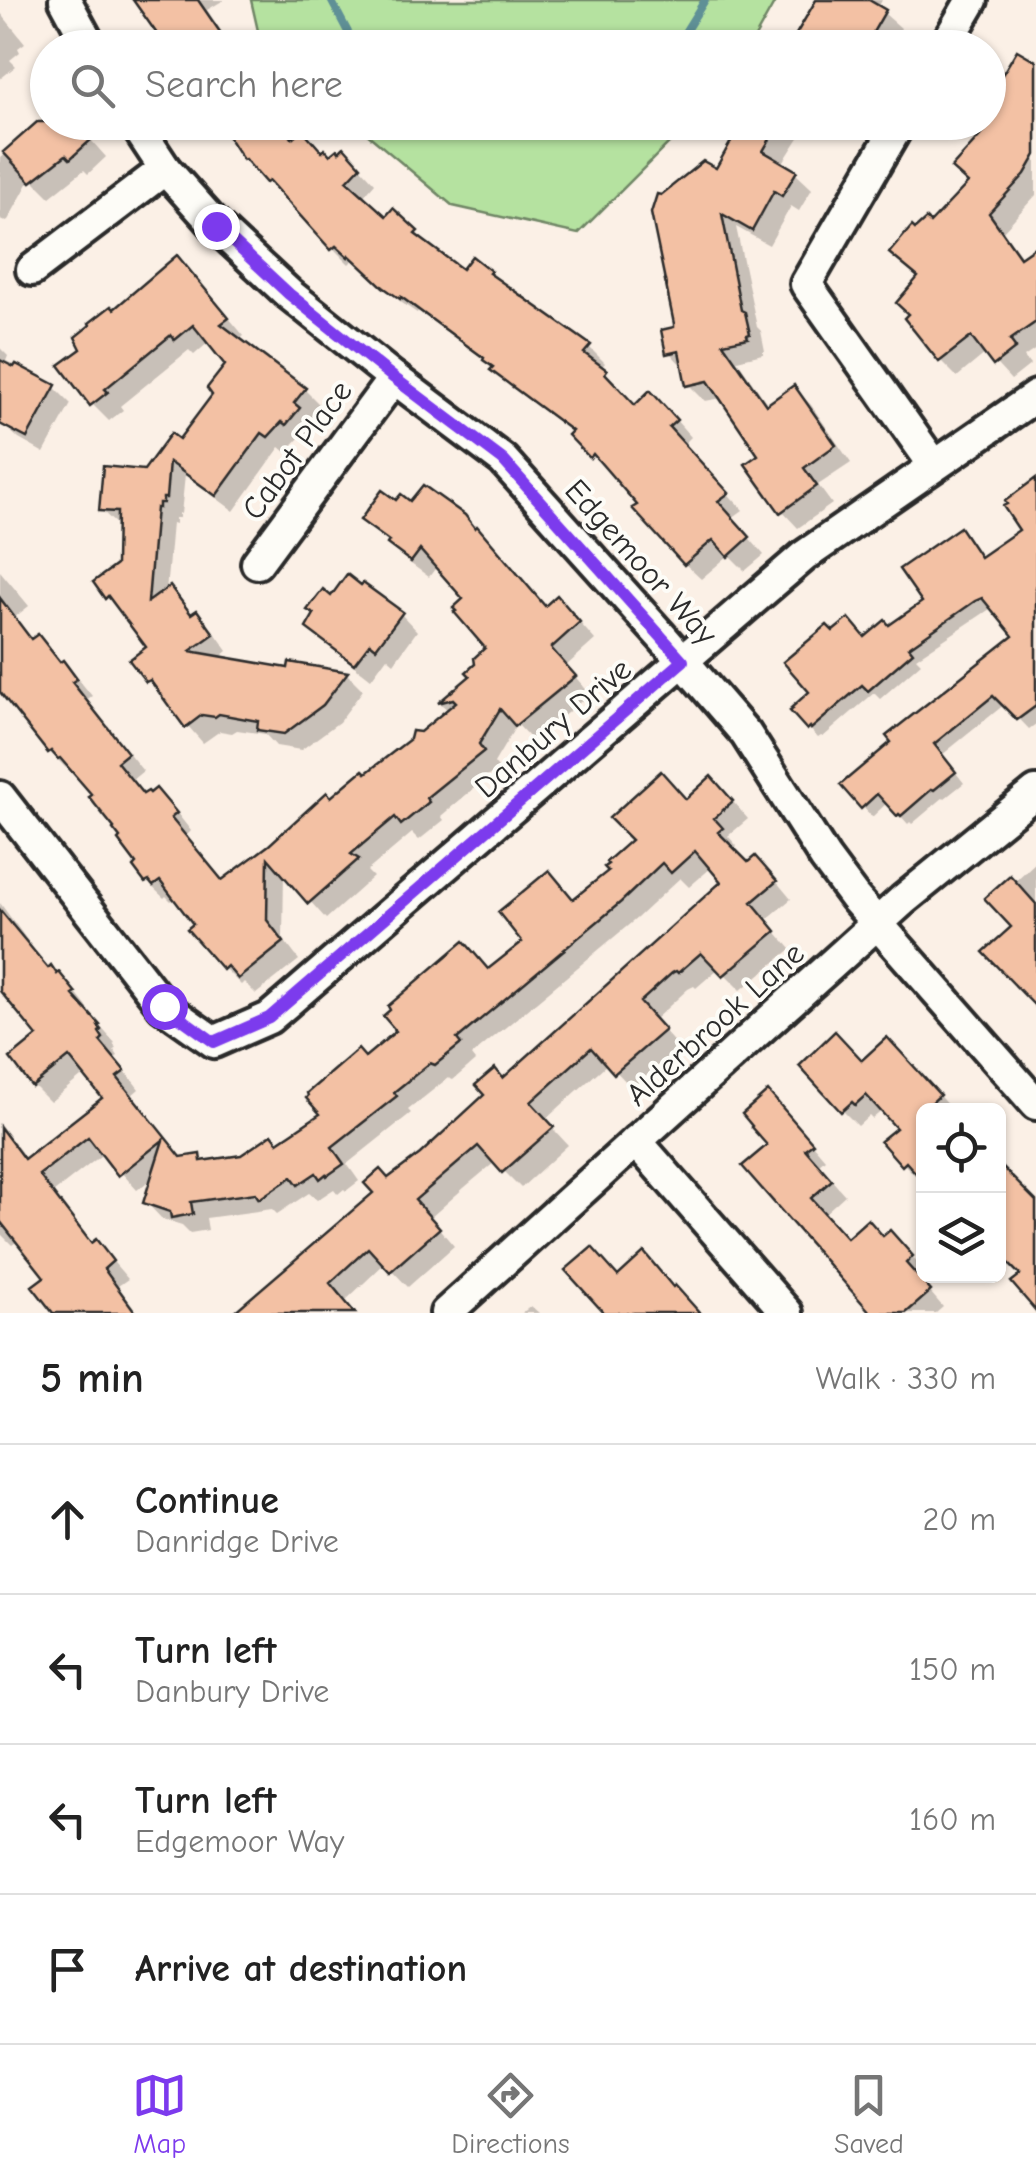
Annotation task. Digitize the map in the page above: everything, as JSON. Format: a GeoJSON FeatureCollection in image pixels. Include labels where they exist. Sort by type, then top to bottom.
{"type":"FeatureCollection","features":[{"type":"Feature","properties":{"kind":"street"},"geometry":{"type":"LineString","coordinates":[[65,0],[81,30]]}},
{"type":"Feature","properties":{"kind":"street"},"geometry":{"type":"LineString","coordinates":[[954,30],[972,0]]}},
{"type":"Feature","properties":{"kind":"street","name":"Edgemoor Way"},"geometry":{"type":"LineString","coordinates":[[146,140],[165,169],[216,226],[289,294],[503,460],[746,734],[825,858],[877,924],[1036,1104]]}},
{"type":"Feature","properties":{"kind":"street"},"geometry":{"type":"LineString","coordinates":[[890,140],[806,284],[934,465]]}},
{"type":"Feature","properties":{"kind":"street"},"geometry":{"type":"LineString","coordinates":[[32,270],[165,169]]}},
{"type":"Feature","properties":{"kind":"street","name":"Cabot Place"},"geometry":{"type":"LineString","coordinates":[[257,563],[394,378]]}},
{"type":"Feature","properties":{"kind":"street","name":"Danbury Drive"},"geometry":{"type":"LineString","coordinates":[[0,797],[164,1006],[214,1042],[269,1018],[804,556],[1036,396]]}},
{"type":"Feature","properties":{"kind":"street","name":"Alderbrook Lane"},"geometry":{"type":"LineString","coordinates":[[446,1313],[903,900],[1036,792]]}},
{"type":"Feature","properties":{"kind":"street"},"geometry":{"type":"LineString","coordinates":[[636,1141],[787,1313]]}},
{"type":"Feature","properties":{"kind":"green space"},"geometry":{"type":"Polygon","coordinates":[[[251,0],[776,0],[759,30],[258,30],[251,0]]]}},
{"type":"Feature","properties":{"kind":"green space"},"geometry":{"type":"Polygon","coordinates":[[[374,140],[672,140],[578,234],[453,206],[374,140]]]}},
{"type":"Feature","properties":{"kind":"building"},"geometry":{"type":"Polygon","coordinates":[[[133,0],[198,0],[219,30],[154,30],[133,0]]]}},
{"type":"Feature","properties":{"kind":"building"},"geometry":{"type":"Polygon","coordinates":[[[816,0],[869,0],[886,10],[874,30],[798,30],[816,0]]]}},
{"type":"Feature","properties":{"kind":"building"},"geometry":{"type":"Polygon","coordinates":[[[1017,50],[1036,61],[1036,155],[1025,174],[989,213],[1020,257],[1036,246],[1036,322],[1010,340],[1016,348],[993,366],[971,337],[939,362],[904,318],[908,314],[896,303],[918,277],[889,253],[912,226],[915,229],[926,219],[930,223],[968,183],[951,168],[976,140],[1006,140],[1006,68],[1017,50]]]}},
{"type":"Feature","properties":{"kind":"building"},"geometry":{"type":"Polygon","coordinates":[[[30,128],[30,140],[91,140],[70,159],[66,155],[31,182],[3,152],[30,128]]]}},
{"type":"Feature","properties":{"kind":"building"},"geometry":{"type":"Polygon","coordinates":[[[230,140],[312,140],[330,155],[344,147],[361,166],[347,181],[386,216],[393,208],[418,231],[415,234],[462,269],[472,256],[489,273],[591,345],[584,353],[607,370],[605,373],[635,405],[650,390],[677,420],[669,427],[729,493],[718,501],[750,537],[728,557],[713,540],[684,565],[632,508],[637,505],[593,454],[590,458],[568,435],[572,431],[490,370],[493,367],[484,358],[383,287],[349,255],[336,246],[331,250],[269,181],[266,183],[243,160],[230,140]]]}},
{"type":"Feature","properties":{"kind":"building"},"geometry":{"type":"Polygon","coordinates":[[[732,140],[769,140],[763,151],[797,171],[782,196],[774,191],[752,231],[722,214],[741,310],[745,312],[750,334],[748,338],[723,343],[766,405],[794,385],[836,445],[804,468],[817,486],[780,513],[745,464],[758,455],[708,381],[686,386],[679,351],[666,354],[661,330],[674,324],[651,213],[657,194],[661,195],[703,161],[716,168],[732,140]]]}},
{"type":"Feature","properties":{"kind":"building"},"geometry":{"type":"Polygon","coordinates":[[[177,255],[229,318],[221,324],[306,388],[294,403],[300,408],[286,425],[282,422],[268,437],[262,433],[216,496],[169,462],[166,498],[156,508],[148,602],[170,586],[191,614],[197,610],[214,634],[190,651],[288,668],[289,662],[348,672],[323,705],[284,734],[257,730],[258,721],[219,714],[202,715],[185,728],[150,680],[146,682],[129,660],[146,647],[93,582],[116,565],[117,512],[99,511],[103,466],[144,470],[171,433],[179,439],[212,395],[207,388],[225,365],[193,325],[175,340],[171,335],[90,406],[59,365],[81,349],[75,337],[89,323],[111,306],[114,309],[177,255]]]}},
{"type":"Feature","properties":{"kind":"building"},"geometry":{"type":"Polygon","coordinates":[[[0,360],[56,385],[27,438],[0,424],[0,360]]]}},
{"type":"Feature","properties":{"kind":"building"},"geometry":{"type":"Polygon","coordinates":[[[1036,478],[1036,706],[1017,720],[993,696],[934,744],[956,772],[901,816],[877,794],[861,809],[840,785],[891,742],[886,736],[1013,636],[982,598],[975,601],[909,647],[913,652],[868,691],[862,685],[807,730],[790,711],[809,692],[783,662],[827,625],[833,631],[849,618],[865,637],[885,620],[889,625],[922,602],[899,569],[960,527],[980,557],[1019,530],[1003,506],[1036,478]]]}},
{"type":"Feature","properties":{"kind":"building"},"geometry":{"type":"Polygon","coordinates":[[[423,485],[477,526],[545,606],[557,595],[580,622],[551,648],[576,676],[515,726],[500,709],[479,744],[484,751],[426,798],[429,802],[401,825],[395,817],[351,854],[359,859],[308,904],[268,858],[267,920],[284,942],[238,979],[227,966],[223,970],[187,929],[193,924],[160,881],[153,886],[149,881],[145,883],[114,828],[89,797],[92,795],[60,758],[48,753],[0,692],[0,598],[31,639],[38,634],[60,662],[63,660],[77,679],[72,682],[128,753],[117,762],[143,794],[156,788],[177,813],[171,818],[222,880],[269,845],[327,792],[331,797],[363,770],[366,773],[410,739],[412,731],[420,732],[456,702],[453,699],[438,703],[470,676],[466,672],[485,648],[454,612],[453,608],[463,599],[420,550],[411,562],[360,520],[382,490],[396,500],[401,494],[410,501],[423,485]]]}},
{"type":"Feature","properties":{"kind":"building"},"geometry":{"type":"Polygon","coordinates":[[[347,574],[403,612],[376,648],[370,643],[354,664],[306,628],[314,614],[307,610],[323,589],[331,596],[347,574]]]}},
{"type":"Feature","properties":{"kind":"building"},"geometry":{"type":"Polygon","coordinates":[[[661,771],[686,799],[711,776],[733,801],[714,818],[723,828],[718,832],[748,862],[755,856],[777,881],[752,902],[776,931],[723,976],[701,953],[678,973],[672,973],[640,1002],[665,1030],[614,1074],[591,1048],[531,1102],[554,1127],[502,1173],[478,1146],[415,1200],[440,1228],[390,1272],[368,1248],[330,1283],[355,1313],[233,1313],[373,1193],[364,1183],[380,1169],[388,1178],[420,1154],[484,1095],[475,1085],[495,1068],[503,1078],[721,882],[695,851],[671,873],[662,863],[457,1039],[461,1044],[394,1092],[397,1096],[332,1147],[344,1164],[327,1176],[320,1179],[316,1173],[298,1185],[292,1177],[259,1199],[255,1193],[191,1202],[193,1214],[171,1218],[170,1212],[143,1203],[163,1140],[118,1176],[88,1137],[39,1175],[91,1243],[96,1239],[113,1261],[104,1269],[136,1313],[53,1313],[32,1286],[44,1277],[0,1221],[0,1127],[24,1159],[102,1098],[69,1057],[32,1087],[10,1058],[37,1036],[0,991],[0,910],[48,968],[51,965],[59,972],[100,1025],[100,1041],[125,1071],[117,1077],[181,1157],[200,1154],[201,1161],[241,1155],[272,1134],[278,1142],[320,1114],[306,1098],[307,1093],[358,1049],[365,1057],[396,1031],[383,1016],[390,1010],[388,1006],[464,941],[488,969],[522,942],[498,912],[549,870],[573,899],[608,871],[604,867],[606,862],[631,840],[609,818],[661,771]]]}},
{"type":"Feature","properties":{"kind":"building"},"geometry":{"type":"Polygon","coordinates":[[[1010,875],[1036,904],[1036,1007],[983,952],[1011,927],[984,898],[1010,875]]]}},
{"type":"Feature","properties":{"kind":"building"},"geometry":{"type":"Polygon","coordinates":[[[835,1031],[862,1060],[887,1037],[940,1095],[931,1103],[916,1103],[916,1173],[906,1162],[902,1166],[880,1141],[896,1128],[866,1095],[841,1112],[799,1066],[835,1031]]]}},
{"type":"Feature","properties":{"kind":"building"},"geometry":{"type":"Polygon","coordinates":[[[768,1091],[813,1143],[805,1149],[832,1180],[811,1198],[847,1238],[868,1219],[883,1236],[890,1230],[913,1256],[906,1263],[916,1274],[916,1283],[924,1283],[931,1291],[906,1313],[871,1313],[742,1166],[767,1145],[742,1114],[768,1091]]]}},
{"type":"Feature","properties":{"kind":"building"},"geometry":{"type":"Polygon","coordinates":[[[1006,1171],[1036,1201],[1036,1311],[1011,1282],[1020,1275],[1006,1261],[1006,1171]]]}},
{"type":"Feature","properties":{"kind":"building"},"geometry":{"type":"Polygon","coordinates":[[[592,1247],[618,1276],[644,1252],[700,1313],[604,1313],[565,1270],[592,1247]]]}},
{"type":"Feature","properties":{"kind":"waterway"},"geometry":{"type":"LineString","coordinates":[[331,0],[347,30]]}},
{"type":"Feature","properties":{"kind":"waterway"},"geometry":{"type":"LineString","coordinates":[[686,30],[705,0]]}},
{"type":"Feature","properties":{"kind":"route"},"geometry":{"type":"LineString","coordinates":[[164,1006],[214,1042],[269,1018],[683,661],[503,460],[289,294],[216,226]]}}]}
